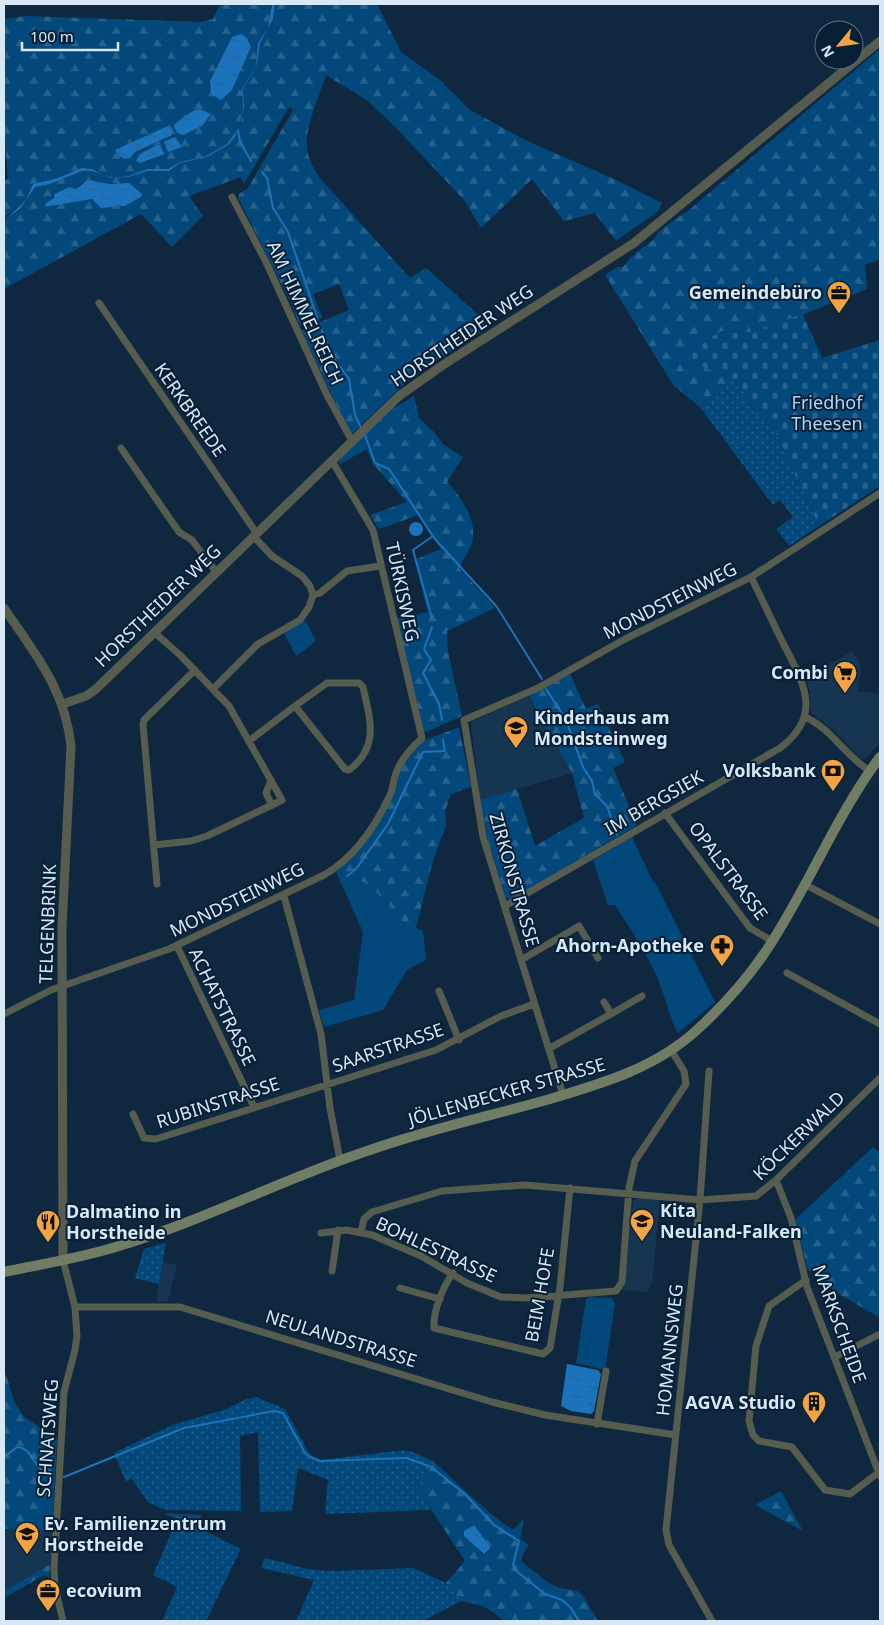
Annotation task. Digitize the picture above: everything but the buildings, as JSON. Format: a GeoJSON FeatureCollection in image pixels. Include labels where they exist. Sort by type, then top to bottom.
{"type":"FeatureCollection","features":[{"type":"Feature","properties":{"kind":"main road","name":"JÖLLENBECKER STRASSE"},"geometry":{"type":"LineString","coordinates":[[4,1272],[118,1246],[166,1230],[340,1160],[426,1132],[563,1095],[638,1069],[671,1050],[692,1034],[723,1004],[748,975],[772,941],[870,771],[880,757]]}},
{"type":"Feature","properties":{"kind":"street","name":"HORSTHEIDER WEG"},"geometry":{"type":"LineString","coordinates":[[63,704],[90,694],[409,388],[634,243],[880,41]]}},
{"type":"Feature","properties":{"kind":"street","name":"AM HIMMELREICH"},"geometry":{"type":"LineString","coordinates":[[232,197],[266,262],[327,395],[352,441]]}},
{"type":"Feature","properties":{"kind":"street","name":"KERKBREEDE"},"geometry":{"type":"LineString","coordinates":[[99,303],[255,535],[272,556],[302,576],[310,586],[313,595]]}},
{"type":"Feature","properties":{"kind":"street"},"geometry":{"type":"LineString","coordinates":[[121,448],[178,532],[192,540],[216,572]]}},
{"type":"Feature","properties":{"kind":"street","name":"TÜRKISWEG"},"geometry":{"type":"LineString","coordinates":[[332,461],[368,520],[375,537],[380,566],[422,738]]}},
{"type":"Feature","properties":{"kind":"street","name":"MONDSTEINWEG"},"geometry":{"type":"LineString","coordinates":[[464,720],[538,688],[625,639],[751,577],[880,492]]}},
{"type":"Feature","properties":{"kind":"street"},"geometry":{"type":"LineString","coordinates":[[213,688],[258,644],[300,620],[309,607],[313,595],[320,592],[347,571],[380,566]]}},
{"type":"Feature","properties":{"kind":"street"},"geometry":{"type":"LineString","coordinates":[[751,577],[804,684],[807,701],[805,717],[827,730],[858,762],[870,771]]}},
{"type":"Feature","properties":{"kind":"street","name":"TELGENBRINK"},"geometry":{"type":"LineString","coordinates":[[4,608],[45,667],[63,704],[69,724],[71,761],[62,928],[63,1260]]}},
{"type":"Feature","properties":{"kind":"street"},"geometry":{"type":"LineString","coordinates":[[154,632],[195,670],[233,711],[282,800],[207,836],[192,841],[154,845]]}},
{"type":"Feature","properties":{"kind":"street"},"geometry":{"type":"LineString","coordinates":[[157,884],[143,724],[144,720],[195,670]]}},
{"type":"Feature","properties":{"kind":"street"},"geometry":{"type":"LineString","coordinates":[[249,741],[295,706],[327,683],[361,684],[371,733],[368,746],[350,770],[345,769],[295,706]]}},
{"type":"Feature","properties":{"kind":"street","name":"IM BERGSIEK"},"geometry":{"type":"LineString","coordinates":[[505,906],[780,748],[795,735],[805,717]]}},
{"type":"Feature","properties":{"kind":"street","name":"ZIRKONSTRASSE"},"geometry":{"type":"LineString","coordinates":[[464,720],[483,837],[534,1004],[550,1048],[563,1095]]}},
{"type":"Feature","properties":{"kind":"street","name":"MONDSTEINWEG"},"geometry":{"type":"LineString","coordinates":[[4,1014],[62,987],[177,946],[284,896],[335,868],[358,845],[380,814],[391,793],[400,764],[422,738]]}},
{"type":"Feature","properties":{"kind":"street"},"geometry":{"type":"LineString","coordinates":[[271,780],[266,793],[272,805]]}},
{"type":"Feature","properties":{"kind":"street","name":"OPALSTRASSE"},"geometry":{"type":"LineString","coordinates":[[666,813],[750,928],[772,941]]}},
{"type":"Feature","properties":{"kind":"street"},"geometry":{"type":"LineString","coordinates":[[804,884],[880,924]]}},
{"type":"Feature","properties":{"kind":"street"},"geometry":{"type":"LineString","coordinates":[[284,896],[318,1017],[340,1160]]}},
{"type":"Feature","properties":{"kind":"street","name":"ZIRKONSTRASSE"},"geometry":{"type":"LineString","coordinates":[[521,960],[579,926],[598,958]]}},
{"type":"Feature","properties":{"kind":"street","name":"ACHATSTRASSE"},"geometry":{"type":"LineString","coordinates":[[177,946],[254,1107]]}},
{"type":"Feature","properties":{"kind":"street"},"geometry":{"type":"LineString","coordinates":[[787,973],[880,1024]]}},
{"type":"Feature","properties":{"kind":"street","name":"SAARSTRASSE"},"geometry":{"type":"LineString","coordinates":[[439,991],[459,1040]]}},
{"type":"Feature","properties":{"kind":"street"},"geometry":{"type":"LineString","coordinates":[[550,1048],[642,996]]}},
{"type":"Feature","properties":{"kind":"street"},"geometry":{"type":"LineString","coordinates":[[604,1002],[611,1014]]}},
{"type":"Feature","properties":{"kind":"street","name":"SAARSTRASSE"},"geometry":{"type":"LineString","coordinates":[[327,1084],[394,1064],[459,1040],[501,1016],[534,1004]]}},
{"type":"Feature","properties":{"kind":"street","name":"BOHLESTRASSE"},"geometry":{"type":"LineString","coordinates":[[321,1233],[338,1230],[361,1232],[421,1256],[486,1292],[502,1297],[528,1298],[610,1292],[619,1288],[622,1282],[632,1168],[637,1156],[686,1084],[684,1071],[671,1050]]}},
{"type":"Feature","properties":{"kind":"street","name":"HOMANNSWEG"},"geometry":{"type":"LineString","coordinates":[[709,1071],[700,1200],[667,1538],[712,1621]]}},
{"type":"Feature","properties":{"kind":"street","name":"KÖCKERWALD"},"geometry":{"type":"LineString","coordinates":[[361,1232],[367,1215],[435,1192],[525,1186],[570,1188],[700,1200],[756,1196],[776,1180],[880,1078]]}},
{"type":"Feature","properties":{"kind":"street","name":"RUBINSTRASSE"},"geometry":{"type":"LineString","coordinates":[[133,1114],[140,1133],[144,1138],[152,1140],[327,1084]]}},
{"type":"Feature","properties":{"kind":"street","name":"MARKSCHEIDE"},"geometry":{"type":"LineString","coordinates":[[776,1180],[790,1218],[806,1280],[879,1475]]}},
{"type":"Feature","properties":{"kind":"street","name":"BEIM HOFE"},"geometry":{"type":"LineString","coordinates":[[453,1273],[440,1299],[434,1328],[440,1331],[543,1354],[550,1348],[570,1188]]}},
{"type":"Feature","properties":{"kind":"street"},"geometry":{"type":"LineString","coordinates":[[332,1271],[338,1230]]}},
{"type":"Feature","properties":{"kind":"street","name":"SCHNATSWEG"},"geometry":{"type":"LineString","coordinates":[[63,1260],[74,1307],[77,1336],[64,1392],[54,1568],[55,1587],[63,1621]]}},
{"type":"Feature","properties":{"kind":"street"},"geometry":{"type":"LineString","coordinates":[[806,1280],[769,1306],[756,1346],[749,1426],[759,1441],[792,1446],[825,1490],[850,1494],[879,1475]]}},
{"type":"Feature","properties":{"kind":"street"},"geometry":{"type":"LineString","coordinates":[[400,1288],[440,1299]]}},
{"type":"Feature","properties":{"kind":"street","name":"NEULANDSTRASSE"},"geometry":{"type":"LineString","coordinates":[[74,1307],[180,1307],[492,1402],[545,1415],[676,1435]]}},
{"type":"Feature","properties":{"kind":"street"},"geometry":{"type":"LineString","coordinates":[[835,1357],[880,1334]]}},
{"type":"Feature","properties":{"kind":"street"},"geometry":{"type":"LineString","coordinates":[[597,1424],[606,1371]]}},
{"type":"Feature","properties":{"kind":"shaded area"},"geometry":{"type":"Polygon","coordinates":[[[853,651],[861,667],[858,691],[880,694],[880,742],[865,760],[860,758],[833,729],[811,713],[810,691],[805,677],[853,651]]]}},
{"type":"Feature","properties":{"kind":"shaded area","name":"Kinderhaus am Mondsteinweg"},"geometry":{"type":"Polygon","coordinates":[[[529,696],[572,773],[480,800],[471,722],[529,696]]]}},
{"type":"Feature","properties":{"kind":"shaded area","name":"Kita Neuland-Falken"},"geometry":{"type":"Polygon","coordinates":[[[638,1198],[660,1199],[652,1284],[646,1292],[621,1290],[625,1284],[633,1201],[638,1198]]]}},
{"type":"Feature","properties":{"kind":"shaded area"},"geometry":{"type":"Polygon","coordinates":[[[162,1263],[177,1264],[168,1301],[156,1302],[162,1263]]]}},
{"type":"Feature","properties":{"kind":"shaded area","name":"Ev. Familienzentrum Horstheide"},"geometry":{"type":"Polygon","coordinates":[[[5,1529],[52,1531],[50,1564],[4,1591],[5,1529]]]}},
{"type":"Feature","properties":{"kind":"green space"},"geometry":{"type":"Polygon","coordinates":[[[220,4],[272,4],[268,28],[258,43],[256,65],[242,89],[243,109],[237,130],[227,144],[206,156],[180,162],[168,169],[147,169],[129,176],[111,178],[96,170],[82,168],[58,178],[33,184],[26,200],[4,218],[4,181],[8,179],[4,134],[4,19],[26,16],[200,22],[213,19],[220,4]],[[232,37],[210,81],[209,88],[232,90],[251,47],[232,37]],[[148,135],[116,150],[130,158],[135,152],[172,135],[148,135]],[[159,144],[140,154],[146,161],[165,154],[159,144]]]}},
{"type":"Feature","properties":{"kind":"green space"},"geometry":{"type":"Polygon","coordinates":[[[275,4],[377,4],[401,52],[440,80],[470,110],[527,141],[612,178],[662,203],[658,211],[616,241],[595,213],[564,221],[532,179],[481,228],[464,200],[397,129],[368,101],[326,75],[313,112],[307,141],[309,156],[319,177],[410,278],[426,268],[491,326],[405,383],[353,433],[350,433],[301,330],[349,310],[339,284],[313,294],[322,317],[300,326],[290,301],[238,198],[239,194],[248,188],[293,110],[289,107],[244,184],[241,177],[189,196],[203,216],[172,247],[141,214],[4,289],[4,220],[21,208],[35,187],[50,184],[82,171],[91,171],[115,178],[129,177],[147,171],[169,171],[180,163],[207,157],[228,145],[238,130],[244,108],[243,89],[257,64],[260,43],[273,19],[275,4]],[[95,181],[82,183],[76,189],[68,187],[54,194],[52,199],[60,204],[92,199],[101,208],[125,206],[141,197],[118,184],[95,181]]]}},
{"type":"Feature","properties":{"kind":"green space"},"geometry":{"type":"Polygon","coordinates":[[[880,49],[880,259],[865,265],[867,289],[784,322],[750,332],[722,331],[686,351],[696,364],[731,378],[700,407],[674,386],[605,275],[617,267],[623,267],[653,240],[664,227],[697,204],[855,70],[864,70],[864,63],[880,49]]]}},
{"type":"Feature","properties":{"kind":"green space","name":"Friedhof Theesen"},"geometry":{"type":"Polygon","coordinates":[[[803,314],[822,358],[880,340],[880,486],[819,526],[774,429],[755,413],[745,393],[731,378],[695,364],[685,351],[722,331],[750,332],[803,314]]]}},
{"type":"Feature","properties":{"kind":"green space"},"geometry":{"type":"Polygon","coordinates":[[[731,378],[745,393],[755,413],[774,429],[819,526],[789,546],[776,529],[793,517],[780,500],[773,505],[700,407],[731,378]]]}},
{"type":"Feature","properties":{"kind":"green space"},"geometry":{"type":"Polygon","coordinates":[[[414,396],[419,418],[434,432],[443,444],[463,457],[447,482],[463,502],[473,526],[472,543],[459,568],[495,608],[447,631],[448,652],[462,716],[426,732],[422,730],[395,619],[428,612],[414,560],[441,549],[419,515],[379,529],[370,515],[407,502],[373,464],[367,449],[340,464],[338,459],[384,414],[414,396]]]}},
{"type":"Feature","properties":{"kind":"green space"},"geometry":{"type":"Polygon","coordinates":[[[303,621],[306,622],[316,641],[296,656],[284,633],[303,621]]]}},
{"type":"Feature","properties":{"kind":"green space"},"geometry":{"type":"Polygon","coordinates":[[[570,674],[586,709],[598,704],[625,762],[613,768],[637,825],[511,899],[506,898],[485,831],[480,800],[517,789],[535,846],[584,818],[572,773],[529,696],[570,674]]]}},
{"type":"Feature","properties":{"kind":"green space"},"geometry":{"type":"Polygon","coordinates":[[[459,727],[471,787],[451,794],[445,811],[446,825],[432,864],[416,928],[412,934],[389,906],[361,880],[338,871],[365,841],[402,766],[416,747],[423,741],[459,727]]]}},
{"type":"Feature","properties":{"kind":"green space"},"geometry":{"type":"Polygon","coordinates":[[[632,837],[715,1002],[678,1033],[655,972],[615,905],[608,905],[593,860],[632,837]]]}},
{"type":"Feature","properties":{"kind":"green space"},"geometry":{"type":"Polygon","coordinates":[[[338,871],[361,880],[389,906],[412,934],[416,928],[423,931],[426,960],[407,970],[383,1010],[324,1027],[319,1010],[354,1000],[363,932],[336,872],[338,871]]]}},
{"type":"Feature","properties":{"kind":"green space"},"geometry":{"type":"Polygon","coordinates":[[[873,1147],[880,1153],[880,1318],[836,1292],[820,1275],[808,1270],[795,1220],[873,1147]]]}},
{"type":"Feature","properties":{"kind":"green space"},"geometry":{"type":"Polygon","coordinates":[[[166,1243],[159,1284],[135,1278],[144,1249],[166,1243]]]}},
{"type":"Feature","properties":{"kind":"green space"},"geometry":{"type":"Polygon","coordinates":[[[589,1297],[612,1298],[615,1303],[605,1370],[576,1363],[586,1299],[589,1297]]]}},
{"type":"Feature","properties":{"kind":"green space"},"geometry":{"type":"Polygon","coordinates":[[[4,1369],[15,1403],[23,1416],[57,1439],[52,1531],[5,1529],[4,1545],[4,1369]]]}},
{"type":"Feature","properties":{"kind":"green space"},"geometry":{"type":"Polygon","coordinates":[[[256,1397],[285,1409],[309,1453],[320,1460],[404,1450],[434,1462],[417,1488],[431,1510],[325,1514],[328,1480],[298,1468],[292,1511],[260,1512],[258,1432],[240,1436],[241,1511],[165,1510],[148,1502],[131,1478],[126,1482],[114,1453],[172,1425],[227,1409],[246,1399],[256,1397]]]}},
{"type":"Feature","properties":{"kind":"green space"},"geometry":{"type":"Polygon","coordinates":[[[434,1462],[508,1527],[514,1529],[524,1519],[520,1539],[529,1545],[522,1556],[522,1562],[549,1583],[582,1594],[598,1621],[503,1621],[484,1607],[461,1601],[446,1583],[465,1561],[417,1488],[434,1462]],[[473,1525],[464,1531],[482,1554],[490,1551],[491,1548],[473,1525]]]}},
{"type":"Feature","properties":{"kind":"green space"},"geometry":{"type":"Polygon","coordinates":[[[781,1491],[803,1531],[755,1505],[781,1491]]]}},
{"type":"Feature","properties":{"kind":"green space"},"geometry":{"type":"Polygon","coordinates":[[[163,1513],[201,1515],[199,1528],[241,1549],[206,1621],[162,1621],[177,1587],[153,1575],[177,1519],[163,1513]]]}},
{"type":"Feature","properties":{"kind":"green space"},"geometry":{"type":"Polygon","coordinates":[[[265,1558],[308,1569],[331,1571],[413,1568],[446,1583],[461,1601],[423,1621],[296,1621],[314,1580],[261,1568],[265,1558]]]}},
{"type":"Feature","properties":{"kind":"green space"},"geometry":{"type":"Polygon","coordinates":[[[50,1564],[49,1582],[48,1577],[44,1575],[4,1598],[4,1591],[50,1564]]]}},
{"type":"Feature","properties":{"kind":"water"},"geometry":{"type":"Polygon","coordinates":[[[272,4],[275,4],[273,19],[260,43],[257,64],[243,89],[244,108],[235,137],[228,145],[207,157],[180,163],[169,171],[147,171],[129,177],[114,178],[129,176],[147,169],[168,169],[180,162],[206,156],[227,144],[237,130],[243,109],[242,89],[256,65],[258,43],[268,28],[272,4]]]}},
{"type":"Feature","properties":{"kind":"water"},"geometry":{"type":"Polygon","coordinates":[[[241,34],[247,38],[251,47],[232,90],[221,100],[211,94],[210,81],[232,37],[241,34]]]}},
{"type":"Feature","properties":{"kind":"water"},"geometry":{"type":"Polygon","coordinates":[[[200,109],[211,114],[202,126],[183,135],[177,133],[174,126],[182,118],[200,109]]]}},
{"type":"Feature","properties":{"kind":"water"},"geometry":{"type":"Polygon","coordinates":[[[170,125],[172,135],[135,152],[130,158],[125,159],[119,156],[115,150],[170,125]]]}},
{"type":"Feature","properties":{"kind":"water"},"geometry":{"type":"Polygon","coordinates":[[[175,137],[182,147],[168,152],[164,142],[175,137]]]}},
{"type":"Feature","properties":{"kind":"water"},"geometry":{"type":"Polygon","coordinates":[[[159,144],[165,154],[140,163],[136,161],[140,154],[159,144]]]}},
{"type":"Feature","properties":{"kind":"water"},"geometry":{"type":"Polygon","coordinates":[[[82,168],[92,169],[105,175],[91,171],[82,171],[50,184],[35,187],[21,208],[4,220],[26,200],[33,184],[58,178],[82,168]]]}},
{"type":"Feature","properties":{"kind":"water"},"geometry":{"type":"Polygon","coordinates":[[[88,180],[111,184],[129,183],[142,194],[141,197],[125,206],[101,208],[92,199],[45,207],[46,203],[54,198],[54,194],[69,187],[76,189],[88,180]]]}},
{"type":"Feature","properties":{"kind":"water"},"geometry":{"type":"Polygon","coordinates":[[[413,522],[419,522],[423,529],[419,536],[413,536],[409,532],[409,526],[413,522]]]}},
{"type":"Feature","properties":{"kind":"water"},"geometry":{"type":"Polygon","coordinates":[[[567,1364],[598,1370],[601,1374],[594,1411],[591,1414],[571,1411],[561,1406],[567,1364]]]}},
{"type":"Feature","properties":{"kind":"water"},"geometry":{"type":"Polygon","coordinates":[[[474,1525],[491,1548],[484,1554],[464,1536],[464,1531],[474,1525]]]}},
{"type":"Feature","properties":{"kind":"waterway"},"geometry":{"type":"LineString","coordinates":[[238,130],[240,142],[251,161]]}},
{"type":"Feature","properties":{"kind":"waterway"},"geometry":{"type":"LineString","coordinates":[[262,172],[267,178],[273,208],[288,232],[318,320]]}},
{"type":"Feature","properties":{"kind":"waterway"},"geometry":{"type":"LineString","coordinates":[[319,324],[332,356],[349,379],[355,415],[361,428]]}},
{"type":"Feature","properties":{"kind":"waterway"},"geometry":{"type":"LineString","coordinates":[[365,435],[375,463],[389,469],[434,538],[497,607],[542,679]]}},
{"type":"Feature","properties":{"kind":"waterway"},"geometry":{"type":"LineString","coordinates":[[432,618],[413,550],[433,536]]}},
{"type":"Feature","properties":{"kind":"waterway"},"geometry":{"type":"LineString","coordinates":[[432,627],[424,649],[431,660],[423,673],[439,704],[442,720]]}},
{"type":"Feature","properties":{"kind":"waterway"},"geometry":{"type":"LineString","coordinates":[[546,689],[566,720],[583,767],[592,781],[595,794],[607,806],[617,835]]}},
{"type":"Feature","properties":{"kind":"waterway"},"geometry":{"type":"LineString","coordinates":[[347,876],[356,869],[388,824],[423,752],[445,751],[443,740]]}},
{"type":"Feature","properties":{"kind":"waterway"},"geometry":{"type":"LineString","coordinates":[[64,1477],[184,1428],[274,1411],[283,1413],[305,1453],[320,1461],[407,1458],[431,1467],[465,1494],[494,1525],[519,1541],[513,1565],[515,1570],[545,1594],[562,1600],[570,1607],[579,1621]]}},
{"type":"Feature","properties":{"kind":"waterway"},"geometry":{"type":"LineString","coordinates":[[4,1457],[17,1447],[23,1448],[44,1472],[50,1474]]}},
{"type":"Feature","properties":{"kind":"place","name":"Gemeindebüro"},"geometry":{"type":"Point","coordinates":[839,314]}},
{"type":"Feature","properties":{"kind":"place","name":"Combi"},"geometry":{"type":"Point","coordinates":[845,694]}},
{"type":"Feature","properties":{"kind":"place","name":"Kinderhaus am Mondsteinweg"},"geometry":{"type":"Point","coordinates":[516,749]}},
{"type":"Feature","properties":{"kind":"place","name":"Volksbank"},"geometry":{"type":"Point","coordinates":[833,792]}},
{"type":"Feature","properties":{"kind":"place","name":"Ahorn-Apotheke"},"geometry":{"type":"Point","coordinates":[722,967]}},
{"type":"Feature","properties":{"kind":"place","name":"Kita Neuland-Falken"},"geometry":{"type":"Point","coordinates":[642,1242]}},
{"type":"Feature","properties":{"kind":"place","name":"Dalmatino in Horstheide"},"geometry":{"type":"Point","coordinates":[48,1243]}},
{"type":"Feature","properties":{"kind":"place","name":"AGVA Studio"},"geometry":{"type":"Point","coordinates":[814,1424]}},
{"type":"Feature","properties":{"kind":"place","name":"Ev. Familienzentrum Horstheide"},"geometry":{"type":"Point","coordinates":[27,1555]}},
{"type":"Feature","properties":{"kind":"place","name":"ecovium"},"geometry":{"type":"Point","coordinates":[48,1612]}}]}
